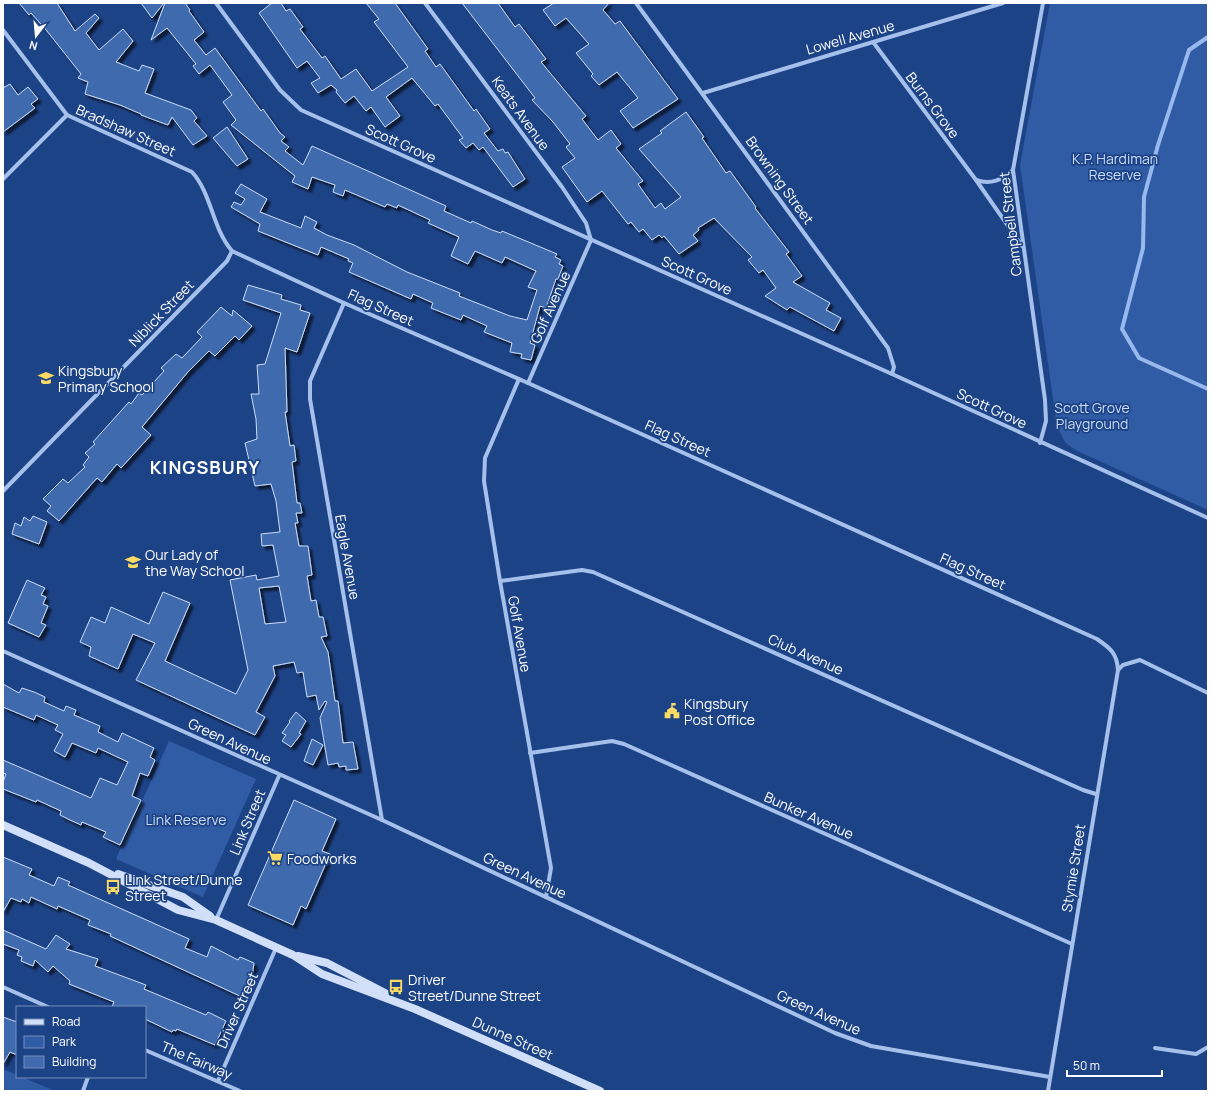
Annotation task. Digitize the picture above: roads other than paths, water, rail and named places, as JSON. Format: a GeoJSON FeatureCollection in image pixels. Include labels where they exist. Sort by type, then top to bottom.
{"type":"FeatureCollection","features":[{"type":"Feature","properties":{"kind":"main road","name":"Dunne Street"},"geometry":{"type":"LineString","coordinates":[[3,825],[89,863],[183,898],[216,920],[293,955],[322,974],[415,1009],[600,1091]]}},
{"type":"Feature","properties":{"kind":"main road","name":"Dunne Street"},"geometry":{"type":"LineString","coordinates":[[89,863],[178,910],[216,920]]}},
{"type":"Feature","properties":{"kind":"main road","name":"Dunne Street"},"geometry":{"type":"LineString","coordinates":[[293,955],[327,963],[415,1009]]}},
{"type":"Feature","properties":{"kind":"street","name":"Scott Grove"},"geometry":{"type":"LineString","coordinates":[[216,3],[280,90],[301,110],[892,374],[1040,443],[1208,518]]}},
{"type":"Feature","properties":{"kind":"street","name":"Keats Avenue"},"geometry":{"type":"LineString","coordinates":[[425,3],[562,187],[586,223],[591,240]]}},
{"type":"Feature","properties":{"kind":"street","name":"Browning Street"},"geometry":{"type":"LineString","coordinates":[[636,3],[888,348],[893,359],[894,367],[892,374]]}},
{"type":"Feature","properties":{"kind":"street","name":"Lowell Avenue"},"geometry":{"type":"LineString","coordinates":[[703,93],[1003,3]]}},
{"type":"Feature","properties":{"kind":"street","name":"Campbell Street"},"geometry":{"type":"LineString","coordinates":[[1040,443],[1046,421],[1045,400],[1013,170],[1042,3]]}},
{"type":"Feature","properties":{"kind":"street","name":"Bradshaw Street"},"geometry":{"type":"LineString","coordinates":[[3,30],[67,115],[192,172],[200,181],[223,241],[232,251]]}},
{"type":"Feature","properties":{"kind":"street","name":"Burns Grove"},"geometry":{"type":"LineString","coordinates":[[873,42],[976,180],[1023,247]]}},
{"type":"Feature","properties":{"kind":"street"},"geometry":{"type":"LineString","coordinates":[[3,180],[67,115]]}},
{"type":"Feature","properties":{"kind":"street"},"geometry":{"type":"LineString","coordinates":[[976,180],[986,183],[994,182],[1006,176],[1013,170]]}},
{"type":"Feature","properties":{"kind":"street","name":"Golf Avenue"},"geometry":{"type":"LineString","coordinates":[[528,383],[591,240]]}},
{"type":"Feature","properties":{"kind":"street","name":"Flag Street"},"geometry":{"type":"LineString","coordinates":[[232,251],[344,303],[520,379],[1089,636],[1112,649]]}},
{"type":"Feature","properties":{"kind":"street","name":"Niblick Street"},"geometry":{"type":"LineString","coordinates":[[3,491],[227,261],[232,251]]}},
{"type":"Feature","properties":{"kind":"street","name":"Eagle Avenue"},"geometry":{"type":"LineString","coordinates":[[344,303],[310,381],[310,399],[382,820]]}},
{"type":"Feature","properties":{"kind":"street","name":"Golf Avenue"},"geometry":{"type":"LineString","coordinates":[[520,379],[485,458],[484,481],[500,581],[551,868],[546,897]]}},
{"type":"Feature","properties":{"kind":"street","name":"Club Avenue"},"geometry":{"type":"LineString","coordinates":[[500,581],[582,570],[593,572],[1083,790],[1096,794]]}},
{"type":"Feature","properties":{"kind":"street","name":"Stymie Street"},"geometry":{"type":"LineString","coordinates":[[1048,1091],[1096,794],[1118,670],[1117,661],[1112,649]]}},
{"type":"Feature","properties":{"kind":"street","name":"Green Avenue"},"geometry":{"type":"LineString","coordinates":[[3,652],[279,776],[382,820],[835,1033],[871,1046],[1050,1077]]}},
{"type":"Feature","properties":{"kind":"street"},"geometry":{"type":"LineString","coordinates":[[1118,670],[1123,664],[1140,660],[1208,693]]}},
{"type":"Feature","properties":{"kind":"street","name":"Bunker Avenue"},"geometry":{"type":"LineString","coordinates":[[530,753],[612,740],[624,744],[1072,944]]}},
{"type":"Feature","properties":{"kind":"street","name":"Link Street"},"geometry":{"type":"LineString","coordinates":[[216,920],[279,776]]}},
{"type":"Feature","properties":{"kind":"street","name":"Driver Street"},"geometry":{"type":"LineString","coordinates":[[218,1081],[276,947]]}},
{"type":"Feature","properties":{"kind":"street"},"geometry":{"type":"LineString","coordinates":[[3,987],[46,1006]]}},
{"type":"Feature","properties":{"kind":"street"},"geometry":{"type":"LineString","coordinates":[[1155,1048],[1196,1054],[1208,1046]]}},
{"type":"Feature","properties":{"kind":"street","name":"The Fairway"},"geometry":{"type":"LineString","coordinates":[[146,1050],[240,1091]]}},
{"type":"Feature","properties":{"kind":"street"},"geometry":{"type":"LineString","coordinates":[[83,1091],[88,1078]]}},
{"type":"Feature","properties":{"kind":"waterway"},"geometry":{"type":"LineString","coordinates":[[1208,37],[1189,50],[1158,145],[1144,197],[1143,248],[1122,329],[1139,358],[1208,389]]}},
{"type":"Feature","properties":{"kind":"place","name":"Kingsbury Primary School"},"geometry":{"type":"Point","coordinates":[46,378]}},
{"type":"Feature","properties":{"kind":"place","name":"Our Lady of the Way School"},"geometry":{"type":"Point","coordinates":[133,562]}},
{"type":"Feature","properties":{"kind":"place","name":"Kingsbury Post Office"},"geometry":{"type":"Point","coordinates":[672,711]}},
{"type":"Feature","properties":{"kind":"place","name":"Foodworks"},"geometry":{"type":"Point","coordinates":[275,858]}},
{"type":"Feature","properties":{"kind":"place","name":"Link Street/Dunne Street"},"geometry":{"type":"Point","coordinates":[113,887]}},
{"type":"Feature","properties":{"kind":"place","name":"Driver Street/Dunne Street"},"geometry":{"type":"Point","coordinates":[396,987]}},
{"type":"Feature","properties":{"kind":"district","name":"KINGSBURY"},"geometry":{"type":"Point","coordinates":[205,467]}},
{"type":"Feature","properties":{"kind":"park label","name":"K.P. Hardiman Reserve"},"geometry":{"type":"Point","coordinates":[1115,166]}},
{"type":"Feature","properties":{"kind":"park label","name":"Scott Grove Playground"},"geometry":{"type":"Point","coordinates":[1092,416]}},
{"type":"Feature","properties":{"kind":"park label","name":"Link Reserve"},"geometry":{"type":"Point","coordinates":[186,819]}}]}
